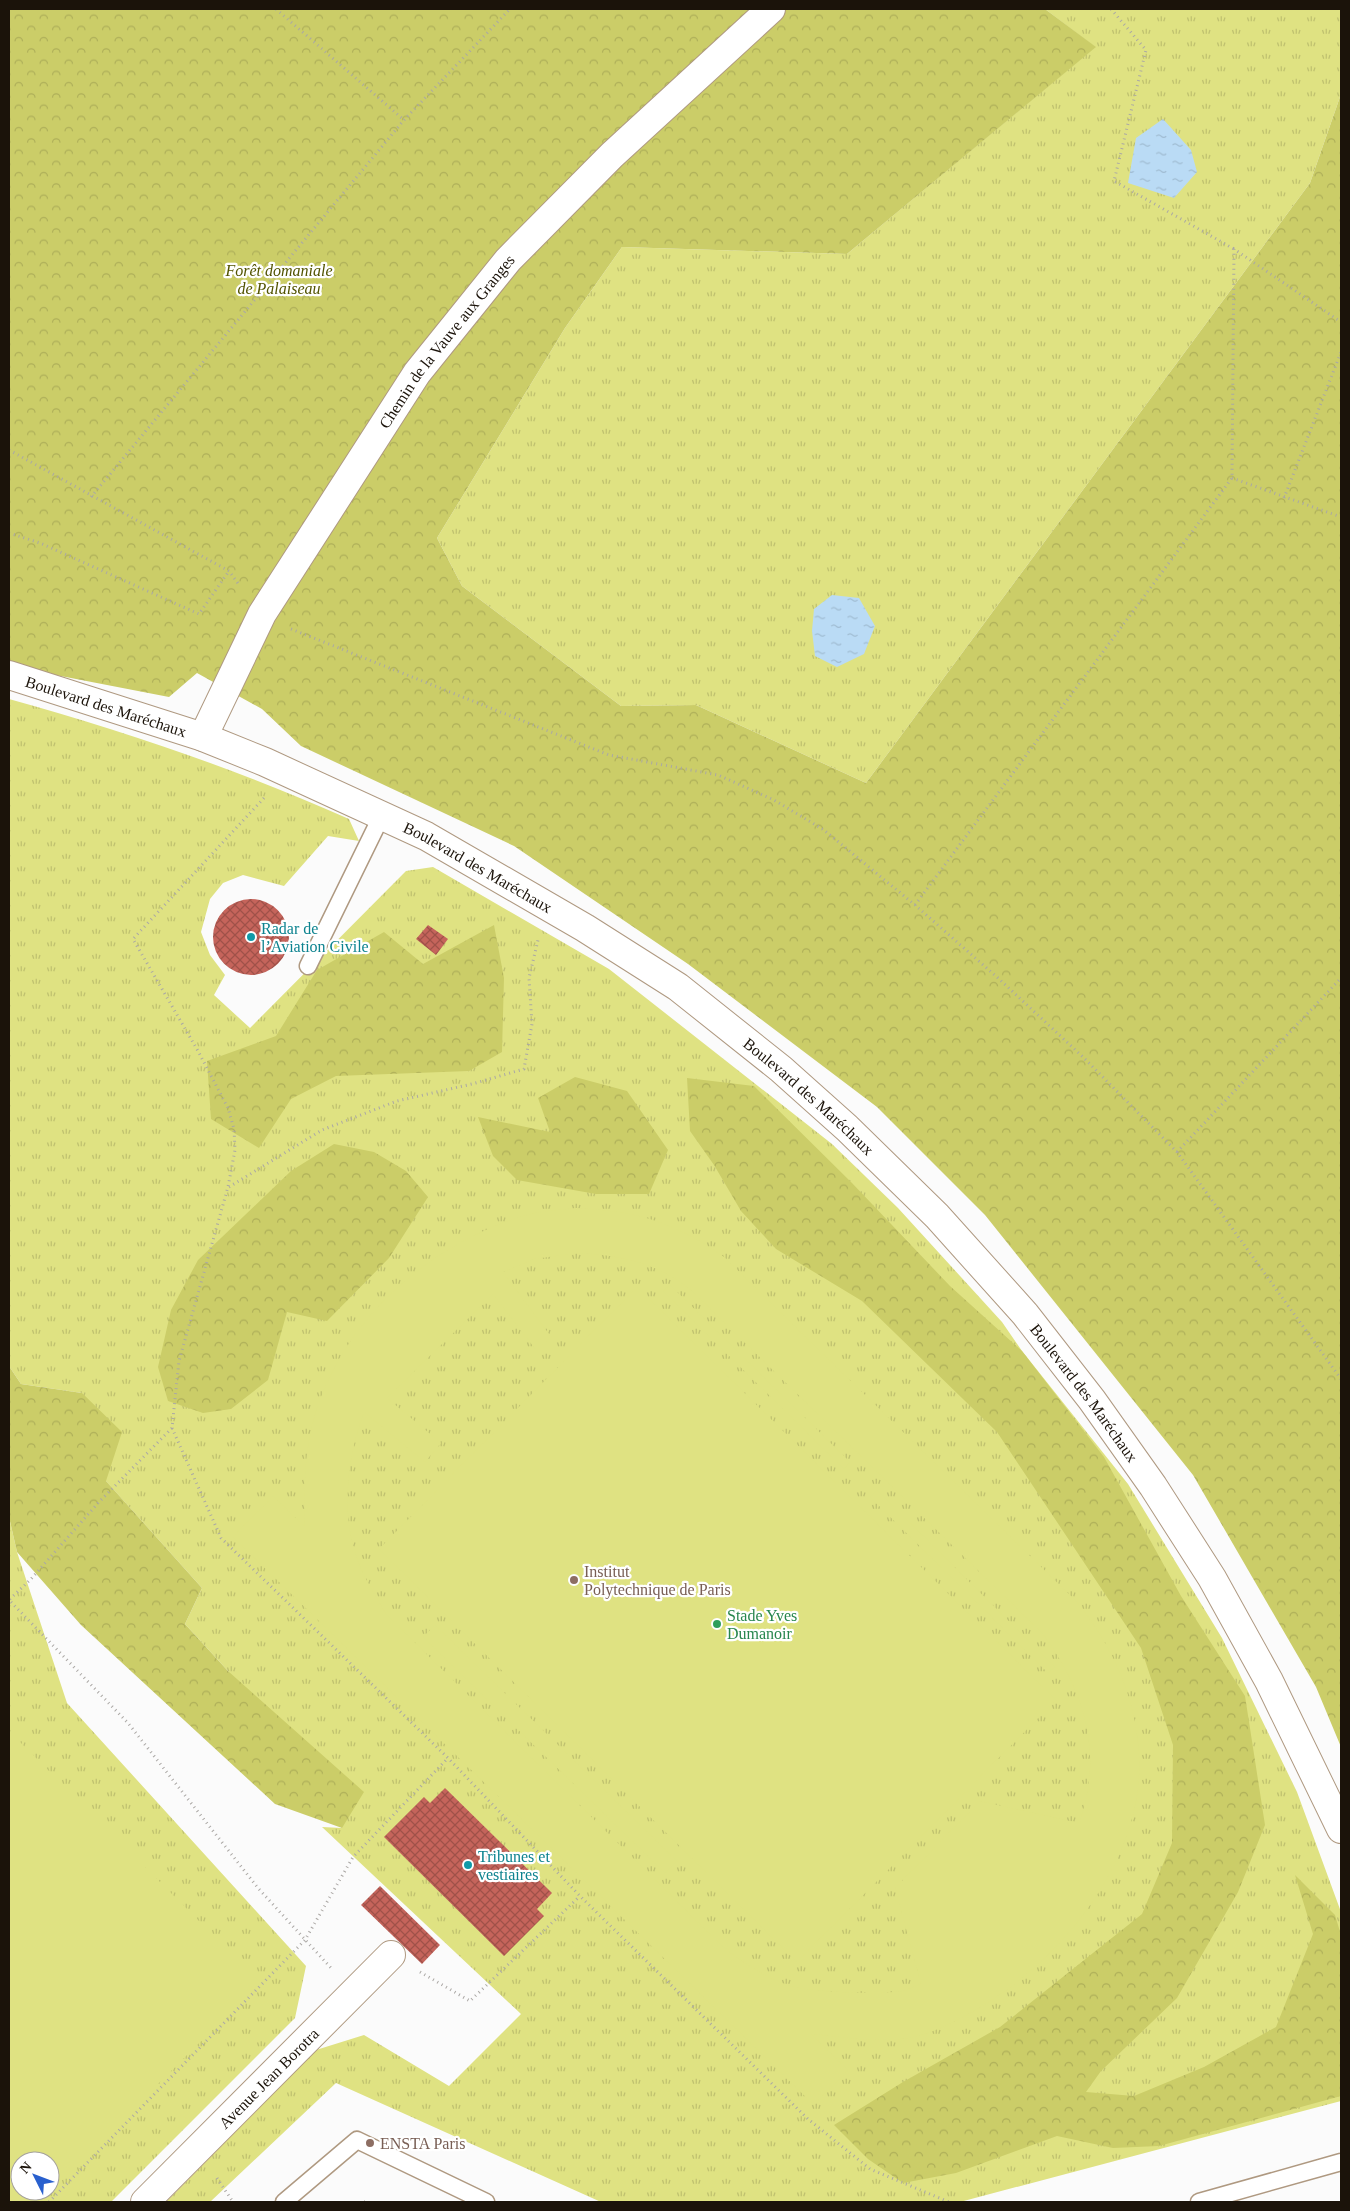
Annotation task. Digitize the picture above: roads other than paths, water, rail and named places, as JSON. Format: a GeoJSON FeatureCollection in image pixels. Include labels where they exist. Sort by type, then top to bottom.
{"type":"FeatureCollection","features":[{"type":"Feature","properties":{"kind":"street","name":"Chemin de la Vauve aux Granges"},"geometry":{"type":"LineString","coordinates":[[203,737],[262,614],[417,373],[508,260],[612,155],[771,9]]}},
{"type":"Feature","properties":{"kind":"street","name":"Boulevard des Maréchaux"},"geometry":{"type":"LineString","coordinates":[[9,675],[203,737],[426,836],[547,905],[678,987],[781,1069],[847,1128],[937,1216],[1025,1314],[1092,1400],[1153,1486],[1212,1578],[1269,1681],[1341,1829]]}},
{"type":"Feature","properties":{"kind":"street","name":"Avenue Jean Borotra"},"geometry":{"type":"LineString","coordinates":[[145,2202],[391,1955]]}},
{"type":"Feature","properties":{"kind":"lane"},"geometry":{"type":"LineString","coordinates":[[308,966],[381,817]]}},
{"type":"Feature","properties":{"kind":"lane"},"geometry":{"type":"LineString","coordinates":[[284,2202],[357,2140],[486,2202]]}},
{"type":"Feature","properties":{"kind":"lane"},"geometry":{"type":"LineString","coordinates":[[1199,2202],[1341,2162]]}},
{"type":"Feature","properties":{"kind":"water"},"geometry":{"type":"Polygon","coordinates":[[[1163,119],[1191,150],[1197,172],[1174,198],[1128,183],[1136,138],[1163,119]]]}},
{"type":"Feature","properties":{"kind":"water"},"geometry":{"type":"Polygon","coordinates":[[[832,595],[859,598],[875,626],[864,654],[837,667],[815,656],[812,631],[814,609],[832,595]]]}},
{"type":"Feature","properties":{"kind":"place","name":"Radar de l’Aviation Civile"},"geometry":{"type":"Point","coordinates":[251,937]}},
{"type":"Feature","properties":{"kind":"place","name":"Institut Polytechnique de Paris"},"geometry":{"type":"Point","coordinates":[574,1580]}},
{"type":"Feature","properties":{"kind":"place","name":"Stade Yves Dumanoir"},"geometry":{"type":"Point","coordinates":[717,1624]}},
{"type":"Feature","properties":{"kind":"place","name":"Tribunes et vestiaires"},"geometry":{"type":"Point","coordinates":[468,1865]}},
{"type":"Feature","properties":{"kind":"place","name":"ENSTA Paris"},"geometry":{"type":"Point","coordinates":[370,2143]}},
{"type":"Feature","properties":{"kind":"park label","name":"Forêt domaniale de Palaiseau"},"geometry":{"type":"Point","coordinates":[279,279]}}]}
